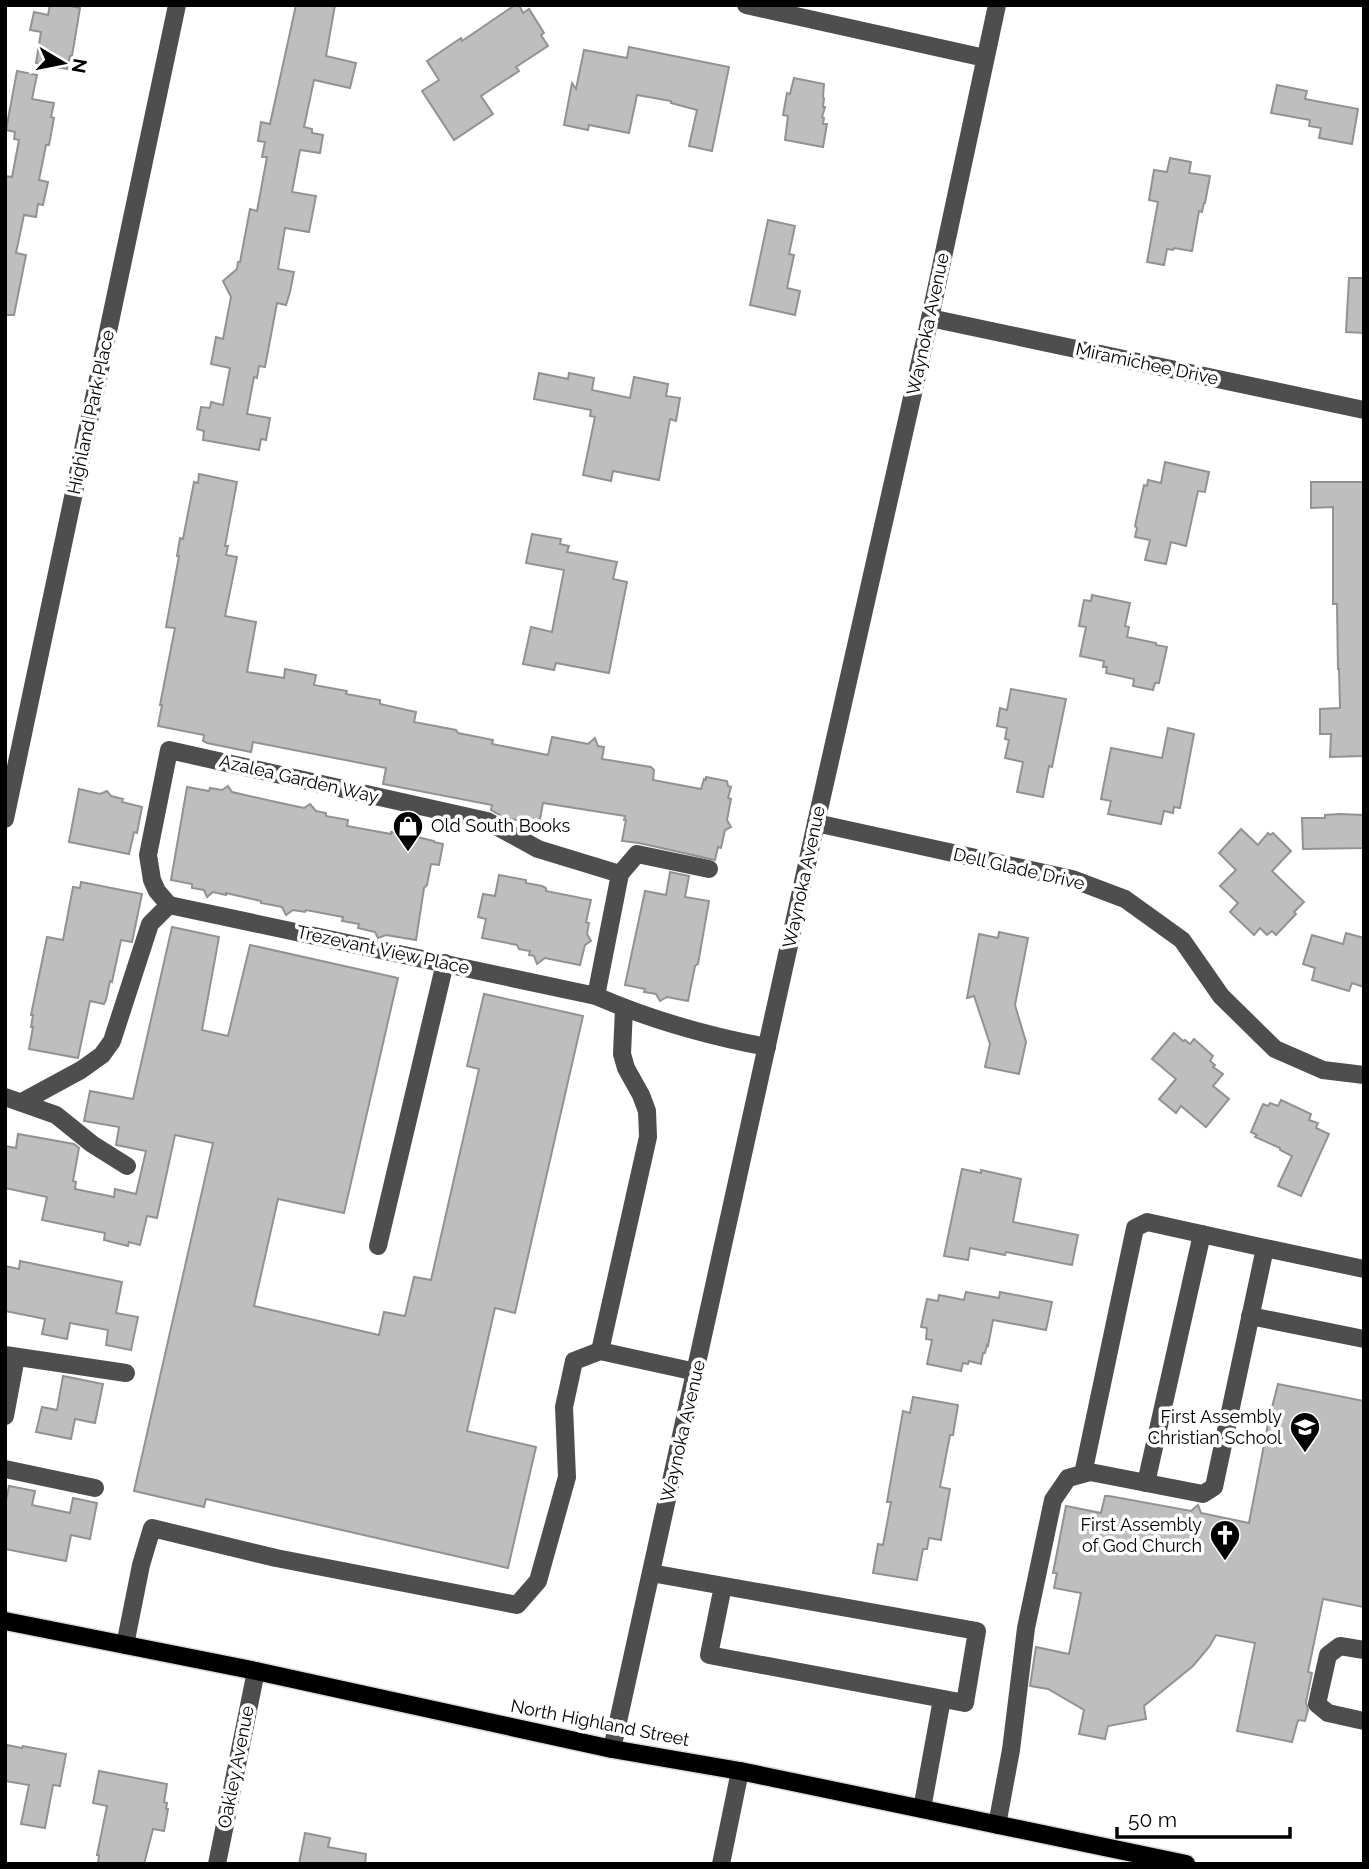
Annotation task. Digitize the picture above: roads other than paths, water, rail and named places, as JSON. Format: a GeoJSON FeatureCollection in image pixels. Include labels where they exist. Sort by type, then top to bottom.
{"type":"FeatureCollection","features":[{"type":"Feature","properties":{"kind":"main road","name":"North Highland Street"},"geometry":{"type":"LineString","coordinates":[[5,1621],[256,1671],[612,1749],[740,1771],[1186,1864]]}},
{"type":"Feature","properties":{"kind":"street","name":"Highland Park Place"},"geometry":{"type":"LineString","coordinates":[[5,819],[177,5]]}},
{"type":"Feature","properties":{"kind":"street"},"geometry":{"type":"LineString","coordinates":[[746,5],[985,58]]}},
{"type":"Feature","properties":{"kind":"street","name":"Waynoka Avenue"},"geometry":{"type":"LineString","coordinates":[[612,1749],[997,5]]}},
{"type":"Feature","properties":{"kind":"street","name":"Miramichee Drive"},"geometry":{"type":"LineString","coordinates":[[930,318],[1364,410]]}},
{"type":"Feature","properties":{"kind":"street","name":"Azalea Garden Way"},"geometry":{"type":"LineString","coordinates":[[169,905],[152,880],[148,855],[169,750],[487,821],[538,849],[620,874]]}},
{"type":"Feature","properties":{"kind":"street","name":"Dell Glade Drive"},"geometry":{"type":"LineString","coordinates":[[816,823],[1072,880],[1125,899],[1182,940],[1221,996],[1275,1049],[1323,1070],[1364,1074]]}},
{"type":"Feature","properties":{"kind":"street"},"geometry":{"type":"LineString","coordinates":[[709,869],[637,854],[620,874],[596,996],[690,1030],[766,1047]]}},
{"type":"Feature","properties":{"kind":"street"},"geometry":{"type":"LineString","coordinates":[[14,1100],[81,1070],[102,1055],[112,1041],[150,924],[169,905]]}},
{"type":"Feature","properties":{"kind":"street","name":"Trezevant View Place"},"geometry":{"type":"LineString","coordinates":[[169,905],[596,996]]}},
{"type":"Feature","properties":{"kind":"street"},"geometry":{"type":"LineString","coordinates":[[378,1246],[445,963]]}},
{"type":"Feature","properties":{"kind":"street"},"geometry":{"type":"LineString","coordinates":[[600,1351],[648,1137],[647,1111],[642,1095],[626,1068],[622,1054],[624,1008]]}},
{"type":"Feature","properties":{"kind":"street"},"geometry":{"type":"LineString","coordinates":[[14,1100],[56,1115],[92,1144],[127,1166]]}},
{"type":"Feature","properties":{"kind":"street"},"geometry":{"type":"LineString","coordinates":[[1083,1474],[1135,1228],[1147,1222],[1364,1269]]}},
{"type":"Feature","properties":{"kind":"street"},"geometry":{"type":"LineString","coordinates":[[1146,1483],[1202,1234]]}},
{"type":"Feature","properties":{"kind":"street"},"geometry":{"type":"LineString","coordinates":[[996,1825],[1011,1750],[1026,1628],[1054,1500],[1068,1478],[1090,1472],[1203,1494],[1214,1487],[1265,1248]]}},
{"type":"Feature","properties":{"kind":"street"},"geometry":{"type":"LineString","coordinates":[[1251,1316],[1364,1339]]}},
{"type":"Feature","properties":{"kind":"street"},"geometry":{"type":"LineString","coordinates":[[125,1645],[141,1565],[152,1528],[276,1558],[517,1605],[538,1581],[567,1477],[564,1407],[574,1361],[600,1351],[696,1372]]}},
{"type":"Feature","properties":{"kind":"street"},"geometry":{"type":"LineString","coordinates":[[5,1416],[11,1356],[126,1373]]}},
{"type":"Feature","properties":{"kind":"street"},"geometry":{"type":"LineString","coordinates":[[5,1469],[95,1488]]}},
{"type":"Feature","properties":{"kind":"street"},"geometry":{"type":"LineString","coordinates":[[651,1573],[723,1586],[977,1632],[965,1703],[709,1655],[723,1586]]}},
{"type":"Feature","properties":{"kind":"street"},"geometry":{"type":"LineString","coordinates":[[1364,1650],[1340,1646],[1328,1655],[1317,1704],[1328,1713],[1364,1721]]}},
{"type":"Feature","properties":{"kind":"street","name":"Oakley Avenue"},"geometry":{"type":"LineString","coordinates":[[217,1864],[256,1671]]}},
{"type":"Feature","properties":{"kind":"street"},"geometry":{"type":"LineString","coordinates":[[922,1809],[942,1699]]}},
{"type":"Feature","properties":{"kind":"street"},"geometry":{"type":"LineString","coordinates":[[721,1864],[740,1771]]}},
{"type":"Feature","properties":{"kind":"place","name":"Old South Books"},"geometry":{"type":"Point","coordinates":[408,853]}},
{"type":"Feature","properties":{"kind":"place","name":"First Assembly Christian School"},"geometry":{"type":"Point","coordinates":[1305,1454]}},
{"type":"Feature","properties":{"kind":"place","name":"First Assembly of God Church"},"geometry":{"type":"Point","coordinates":[1225,1562]}}]}
